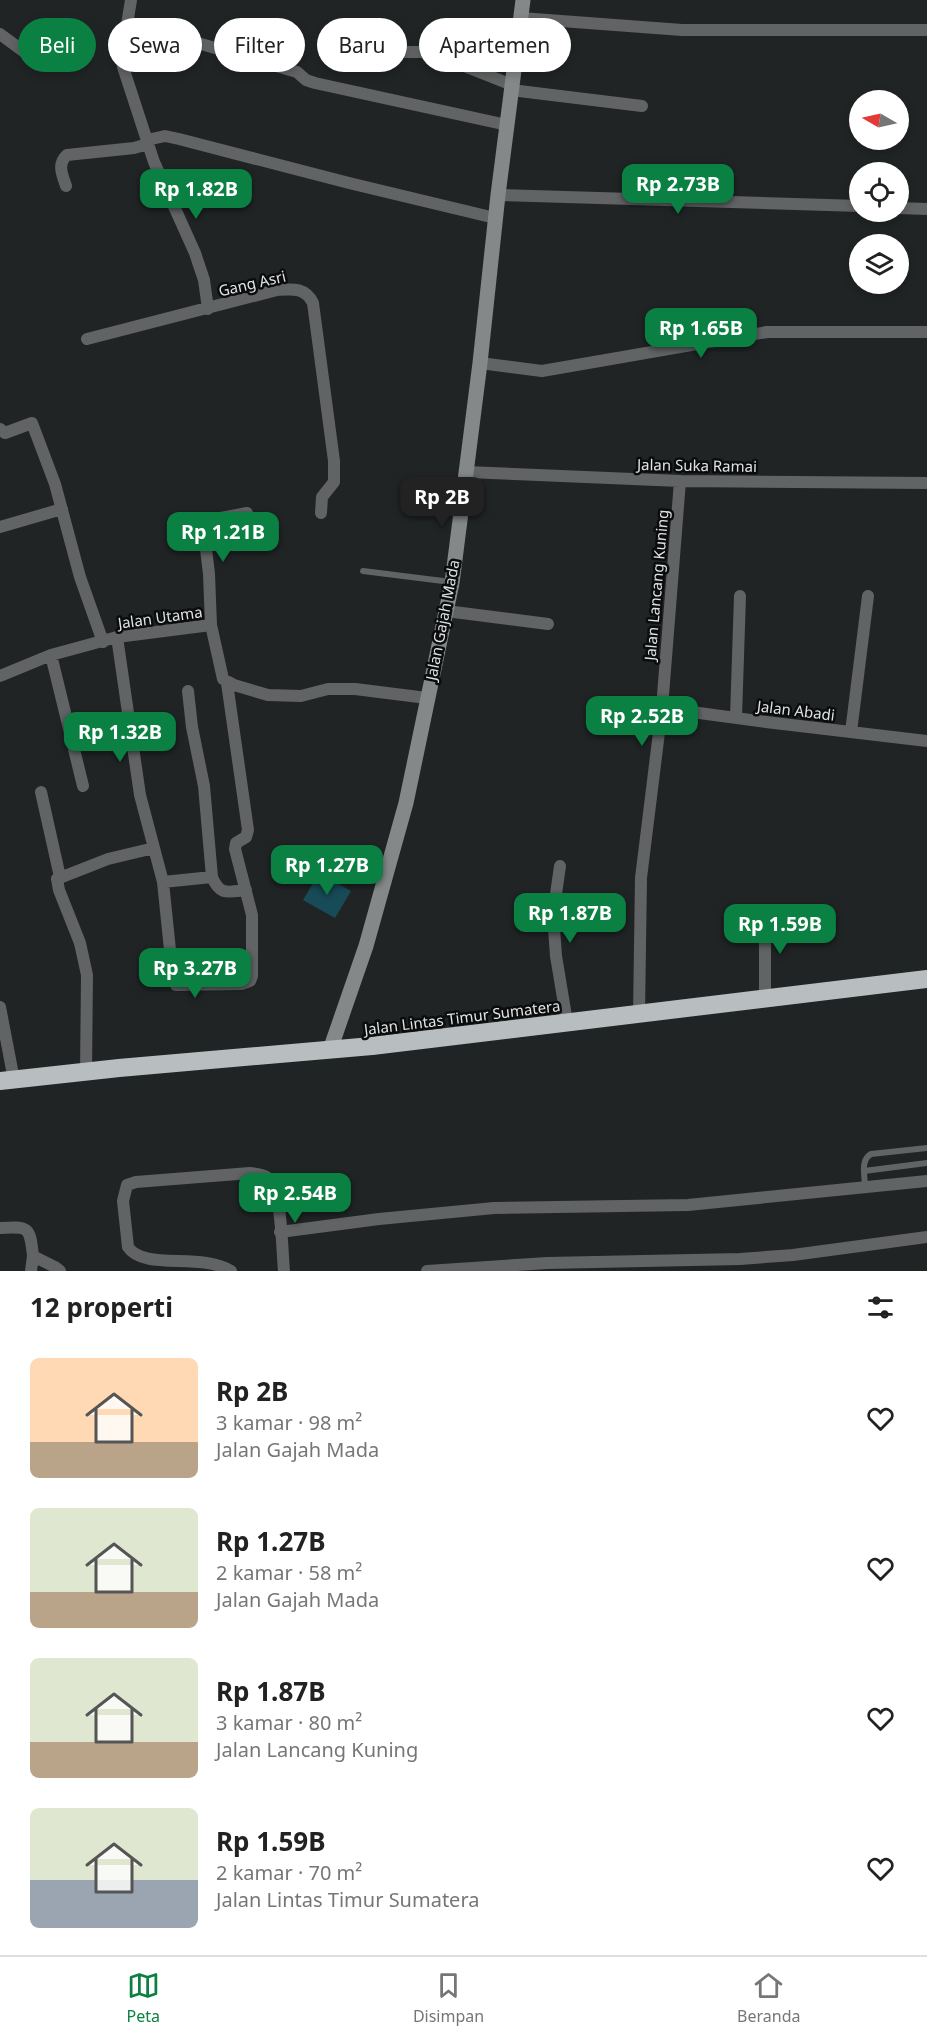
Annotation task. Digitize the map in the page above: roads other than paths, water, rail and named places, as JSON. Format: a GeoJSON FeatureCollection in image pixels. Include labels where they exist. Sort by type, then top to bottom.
{"type":"FeatureCollection","features":[{"type":"Feature","properties":{"kind":"highway","name":"Jalan Lintas Timur Sumatera"},"geometry":{"type":"LineString","coordinates":[[7,1080],[330,1050],[927,980]]}},
{"type":"Feature","properties":{"kind":"street"},"geometry":{"type":"LineString","coordinates":[[128,18],[131,0]]}},
{"type":"Feature","properties":{"kind":"street","name":"Jalan Gajah Mada"},"geometry":{"type":"LineString","coordinates":[[521,18],[523,0]]}},
{"type":"Feature","properties":{"kind":"street"},"geometry":{"type":"LineString","coordinates":[[571,22],[682,30],[927,30]]}},
{"type":"Feature","properties":{"kind":"street"},"geometry":{"type":"LineString","coordinates":[[0,34],[18,47]]}},
{"type":"Feature","properties":{"kind":"street"},"geometry":{"type":"LineString","coordinates":[[202,44],[297,72],[306,80],[315,83],[507,125]]}},
{"type":"Feature","properties":{"kind":"street"},"geometry":{"type":"LineString","coordinates":[[407,52],[430,54],[511,88],[642,106]]}},
{"type":"Feature","properties":{"kind":"street"},"geometry":{"type":"LineString","coordinates":[[125,72],[154,162],[195,253],[204,279],[208,309]]}},
{"type":"Feature","properties":{"kind":"street","name":"Jalan Gajah Mada"},"geometry":{"type":"LineString","coordinates":[[330,1050],[366,946],[406,803],[452,583],[513,72]]}},
{"type":"Feature","properties":{"kind":"street"},"geometry":{"type":"LineString","coordinates":[[66,186],[61,169],[62,160],[67,155],[134,148],[165,136],[495,218]]}},
{"type":"Feature","properties":{"kind":"street"},"geometry":{"type":"LineString","coordinates":[[498,195],[849,206]]}},
{"type":"Feature","properties":{"kind":"street"},"geometry":{"type":"LineString","coordinates":[[909,208],[927,209]]}},
{"type":"Feature","properties":{"kind":"street","name":"Gang Asri"},"geometry":{"type":"LineString","coordinates":[[87,339],[277,290],[295,289],[309,297],[313,303],[334,461],[334,482],[322,497],[321,513]]}},
{"type":"Feature","properties":{"kind":"street"},"geometry":{"type":"LineString","coordinates":[[480,363],[542,371],[767,332],[927,332]]}},
{"type":"Feature","properties":{"kind":"street"},"geometry":{"type":"LineString","coordinates":[[0,429],[5,433],[32,423],[62,509],[80,577],[103,642]]}},
{"type":"Feature","properties":{"kind":"street","name":"Jalan Suka Ramai"},"geometry":{"type":"LineString","coordinates":[[466,472],[680,482],[927,483]]}},
{"type":"Feature","properties":{"kind":"street","name":"Jalan Lancang Kuning"},"geometry":{"type":"LineString","coordinates":[[639,1014],[641,878],[662,708],[680,482]]}},
{"type":"Feature","properties":{"kind":"street"},"geometry":{"type":"LineString","coordinates":[[0,527],[62,509]]}},
{"type":"Feature","properties":{"kind":"street"},"geometry":{"type":"LineString","coordinates":[[211,625],[209,574],[204,532],[206,523],[210,520],[247,513]]}},
{"type":"Feature","properties":{"kind":"street"},"geometry":{"type":"LineString","coordinates":[[736,717],[740,596]]}},
{"type":"Feature","properties":{"kind":"street"},"geometry":{"type":"LineString","coordinates":[[851,732],[868,596]]}},
{"type":"Feature","properties":{"kind":"street"},"geometry":{"type":"LineString","coordinates":[[446,611],[548,624]]}},
{"type":"Feature","properties":{"kind":"street","name":"Jalan Utama"},"geometry":{"type":"LineString","coordinates":[[1,672],[51,655],[117,637],[211,625],[221,673],[227,683],[248,830],[246,837],[238,840],[235,846],[246,890]]}},
{"type":"Feature","properties":{"kind":"street"},"geometry":{"type":"LineString","coordinates":[[117,637],[140,795],[163,882],[173,979],[176,985],[242,984],[250,981],[252,915],[246,890],[223,891],[216,886],[212,878],[204,786],[192,727],[188,690]]}},
{"type":"Feature","properties":{"kind":"street"},"geometry":{"type":"LineString","coordinates":[[51,655],[82,786]]}},
{"type":"Feature","properties":{"kind":"street"},"geometry":{"type":"LineString","coordinates":[[227,683],[268,695],[301,696],[328,689],[356,689],[427,698]]}},
{"type":"Feature","properties":{"kind":"street","name":"Jalan Abadi"},"geometry":{"type":"LineString","coordinates":[[662,708],[927,741]]}},
{"type":"Feature","properties":{"kind":"street"},"geometry":{"type":"LineString","coordinates":[[40,792],[60,877]]}},
{"type":"Feature","properties":{"kind":"street"},"geometry":{"type":"LineString","coordinates":[[86,1071],[87,975],[80,943],[57,879],[108,859],[154,848]]}},
{"type":"Feature","properties":{"kind":"street"},"geometry":{"type":"LineString","coordinates":[[560,866],[554,935],[555,956],[567,1023]]}},
{"type":"Feature","properties":{"kind":"street"},"geometry":{"type":"LineString","coordinates":[[163,882],[212,878]]}},
{"type":"Feature","properties":{"kind":"street"},"geometry":{"type":"LineString","coordinates":[[765,913],[765,998]]}},
{"type":"Feature","properties":{"kind":"street"},"geometry":{"type":"LineString","coordinates":[[0,1007],[7,1080]]}},
{"type":"Feature","properties":{"kind":"street"},"geometry":{"type":"LineString","coordinates":[[231,1271],[210,1263],[155,1265],[138,1260],[128,1247],[123,1201],[127,1185],[136,1182],[250,1173],[261,1174],[269,1178],[274,1184],[279,1205],[284,1271]]}},
{"type":"Feature","properties":{"kind":"street"},"geometry":{"type":"LineString","coordinates":[[280,1232],[379,1219],[494,1208],[688,1205],[927,1181]]}},
{"type":"Feature","properties":{"kind":"street"},"geometry":{"type":"LineString","coordinates":[[0,1228],[22,1227],[30,1234],[33,1256],[31,1271]]}},
{"type":"Feature","properties":{"kind":"street"},"geometry":{"type":"LineString","coordinates":[[427,1271],[547,1263],[740,1259],[793,1255],[927,1237]]}},
{"type":"Feature","properties":{"kind":"street"},"geometry":{"type":"LineString","coordinates":[[33,1256],[60,1271]]}},
{"type":"Feature","properties":{"kind":"lane"},"geometry":{"type":"LineString","coordinates":[[363,571],[452,583]]}},
{"type":"Feature","properties":{"kind":"lane"},"geometry":{"type":"LineString","coordinates":[[866,1187],[864,1162],[867,1156],[927,1148]]}},
{"type":"Feature","properties":{"kind":"lane"},"geometry":{"type":"LineString","coordinates":[[864,1171],[927,1162]]}}]}
